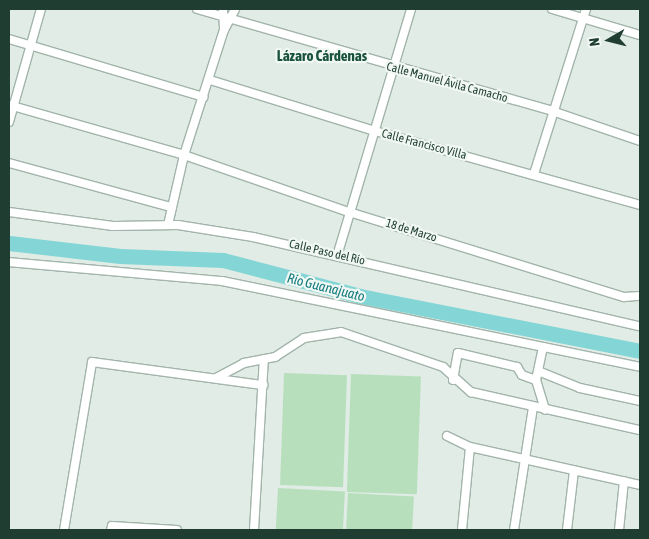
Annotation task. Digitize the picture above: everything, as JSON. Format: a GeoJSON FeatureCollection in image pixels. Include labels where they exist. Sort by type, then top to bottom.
{"type":"FeatureCollection","features":[{"type":"Feature","properties":{"kind":"street"},"geometry":{"type":"LineString","coordinates":[[9,122],[11,106],[41,9]]}},
{"type":"Feature","properties":{"kind":"street","name":"Calle Manuel Ávila Camacho"},"geometry":{"type":"LineString","coordinates":[[196,9],[222,12],[232,19],[392,68],[552,110],[640,141]]}},
{"type":"Feature","properties":{"kind":"street"},"geometry":{"type":"LineString","coordinates":[[168,225],[184,155],[210,80],[224,30],[232,19],[235,9]]}},
{"type":"Feature","properties":{"kind":"street"},"geometry":{"type":"LineString","coordinates":[[337,256],[411,9]]}},
{"type":"Feature","properties":{"kind":"street"},"geometry":{"type":"LineString","coordinates":[[552,9],[640,35]]}},
{"type":"Feature","properties":{"kind":"street"},"geometry":{"type":"LineString","coordinates":[[534,174],[552,110],[586,9]]}},
{"type":"Feature","properties":{"kind":"street"},"geometry":{"type":"LineString","coordinates":[[222,12],[224,30]]}},
{"type":"Feature","properties":{"kind":"street"},"geometry":{"type":"LineString","coordinates":[[9,39],[204,97]]}},
{"type":"Feature","properties":{"kind":"street","name":"Calle Francisco Villa"},"geometry":{"type":"LineString","coordinates":[[210,80],[374,131],[640,205]]}},
{"type":"Feature","properties":{"kind":"street","name":"18 de Marzo"},"geometry":{"type":"LineString","coordinates":[[11,106],[184,155],[349,212],[624,297],[640,296]]}},
{"type":"Feature","properties":{"kind":"street"},"geometry":{"type":"LineString","coordinates":[[9,163],[171,207]]}},
{"type":"Feature","properties":{"kind":"street","name":"Calle Paso del Río"},"geometry":{"type":"LineString","coordinates":[[9,212],[113,226],[168,225],[253,236],[640,326]]}},
{"type":"Feature","properties":{"kind":"street"},"geometry":{"type":"LineString","coordinates":[[9,262],[222,281],[640,367]]}},
{"type":"Feature","properties":{"kind":"street"},"geometry":{"type":"LineString","coordinates":[[216,378],[244,364],[264,359],[304,338],[341,332],[443,368],[453,380],[471,392],[640,430]]}},
{"type":"Feature","properties":{"kind":"street"},"geometry":{"type":"LineString","coordinates":[[543,347],[536,380],[545,410]]}},
{"type":"Feature","properties":{"kind":"street"},"geometry":{"type":"LineString","coordinates":[[453,380],[458,354],[517,367],[522,375],[536,380]]}},
{"type":"Feature","properties":{"kind":"street"},"geometry":{"type":"LineString","coordinates":[[254,530],[264,359]]}},
{"type":"Feature","properties":{"kind":"street"},"geometry":{"type":"LineString","coordinates":[[64,530],[92,362],[263,384]]}},
{"type":"Feature","properties":{"kind":"street"},"geometry":{"type":"LineString","coordinates":[[538,371],[580,388],[640,402]]}},
{"type":"Feature","properties":{"kind":"street"},"geometry":{"type":"LineString","coordinates":[[514,530],[522,459],[533,407]]}},
{"type":"Feature","properties":{"kind":"street"},"geometry":{"type":"LineString","coordinates":[[448,436],[470,447],[640,485]]}},
{"type":"Feature","properties":{"kind":"street"},"geometry":{"type":"LineString","coordinates":[[462,530],[470,447]]}},
{"type":"Feature","properties":{"kind":"street"},"geometry":{"type":"LineString","coordinates":[[567,530],[574,470]]}},
{"type":"Feature","properties":{"kind":"street"},"geometry":{"type":"LineString","coordinates":[[619,530],[624,481]]}},
{"type":"Feature","properties":{"kind":"street"},"geometry":{"type":"LineString","coordinates":[[111,530],[112,526],[177,530]]}},
{"type":"Feature","properties":{"kind":"green space"},"geometry":{"type":"Polygon","coordinates":[[[284,373],[347,375],[343,487],[280,485],[284,373]]]}},
{"type":"Feature","properties":{"kind":"green space"},"geometry":{"type":"Polygon","coordinates":[[[351,374],[421,376],[417,494],[347,492],[351,374]]]}},
{"type":"Feature","properties":{"kind":"green space"},"geometry":{"type":"Polygon","coordinates":[[[278,488],[345,492],[343,530],[276,530],[278,488]]]}},
{"type":"Feature","properties":{"kind":"green space"},"geometry":{"type":"Polygon","coordinates":[[[348,493],[414,496],[412,530],[346,530],[348,493]]]}},
{"type":"Feature","properties":{"kind":"waterway","name":"Río Guanajuato"},"geometry":{"type":"LineString","coordinates":[[9,243],[120,256],[223,260],[360,296],[640,351]]}},
{"type":"Feature","properties":{"kind":"district","name":"Lázaro Cárdenas"},"geometry":{"type":"Point","coordinates":[322,56]}}]}
